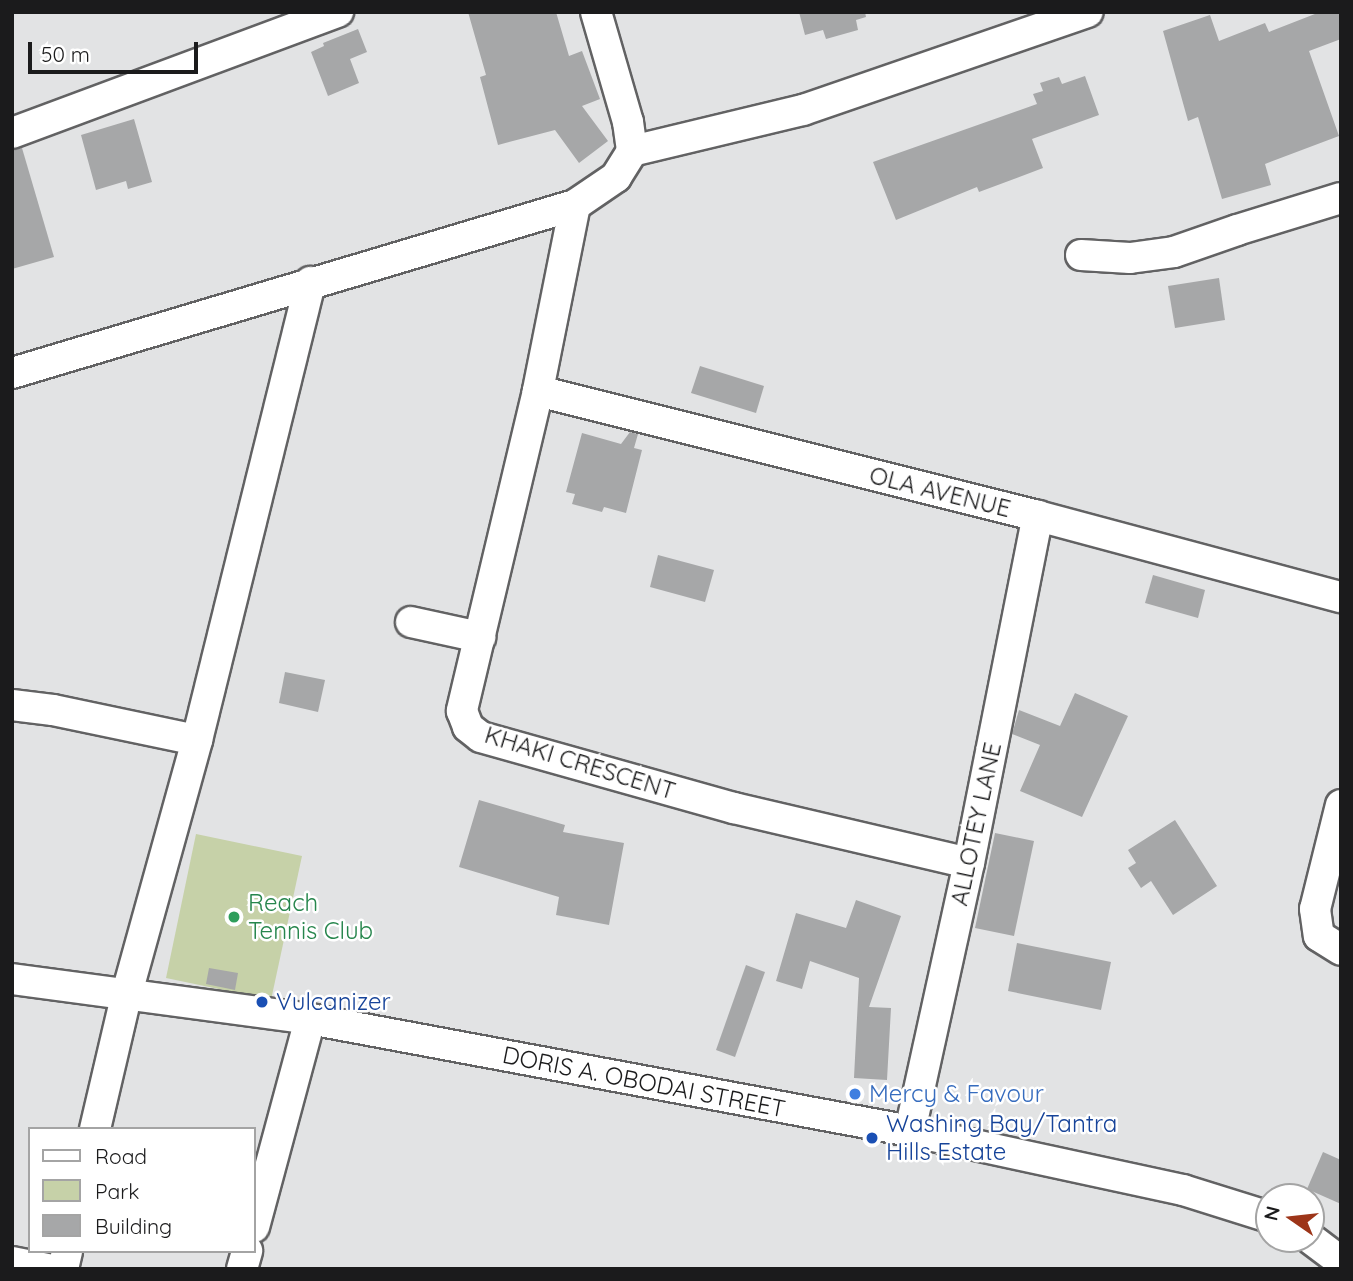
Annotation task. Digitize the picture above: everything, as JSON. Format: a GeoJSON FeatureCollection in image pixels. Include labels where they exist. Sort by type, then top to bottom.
{"type":"FeatureCollection","features":[{"type":"Feature","properties":{"kind":"street"},"geometry":{"type":"LineString","coordinates":[[12,133],[338,12]]}},
{"type":"Feature","properties":{"kind":"street"},"geometry":{"type":"LineString","coordinates":[[12,373],[575,205],[616,177],[632,152],[628,122],[596,12]]}},
{"type":"Feature","properties":{"kind":"street"},"geometry":{"type":"LineString","coordinates":[[632,152],[803,110],[1088,12]]}},
{"type":"Feature","properties":{"kind":"street"},"geometry":{"type":"LineString","coordinates":[[1081,255],[1130,258],[1174,253],[1341,198]]}},
{"type":"Feature","properties":{"kind":"street","name":"KHAKI CRESCENT"},"geometry":{"type":"LineString","coordinates":[[575,205],[538,391],[461,710],[468,727],[481,737],[733,808],[969,863]]}},
{"type":"Feature","properties":{"kind":"street"},"geometry":{"type":"LineString","coordinates":[[95,1127],[127,993],[197,740],[310,282]]}},
{"type":"Feature","properties":{"kind":"street","name":"OLA AVENUE"},"geometry":{"type":"LineString","coordinates":[[538,391],[1038,516],[1341,597]]}},
{"type":"Feature","properties":{"kind":"street","name":"ALLOTEY LANE"},"geometry":{"type":"LineString","coordinates":[[910,1132],[969,863],[1038,516]]}},
{"type":"Feature","properties":{"kind":"street"},"geometry":{"type":"LineString","coordinates":[[411,622],[480,636]]}},
{"type":"Feature","properties":{"kind":"street"},"geometry":{"type":"LineString","coordinates":[[12,705],[53,710],[197,740]]}},
{"type":"Feature","properties":{"kind":"street"},"geometry":{"type":"LineString","coordinates":[[1341,804],[1315,909],[1319,936],[1341,950]]}},
{"type":"Feature","properties":{"kind":"street","name":"DORIS A. OBODAI STREET"},"geometry":{"type":"LineString","coordinates":[[12,979],[310,1019],[910,1132],[1184,1190],[1255,1213]]}},
{"type":"Feature","properties":{"kind":"street"},"geometry":{"type":"LineString","coordinates":[[256,1220],[310,1019]]}},
{"type":"Feature","properties":{"kind":"street"},"geometry":{"type":"LineString","coordinates":[[1325,1250],[1341,1262]]}},
{"type":"Feature","properties":{"kind":"street"},"geometry":{"type":"LineString","coordinates":[[12,1262],[47,1269]]}},
{"type":"Feature","properties":{"kind":"green space","name":"Reach Tennis Club"},"geometry":{"type":"Polygon","coordinates":[[[196,834],[302,856],[271,1000],[166,978],[196,834]]]}},
{"type":"Feature","properties":{"kind":"building"},"geometry":{"type":"Polygon","coordinates":[[[468,12],[556,12],[569,56],[582,51],[600,99],[582,106],[608,141],[579,163],[555,130],[498,145],[480,77],[486,75],[468,12]]]}},
{"type":"Feature","properties":{"kind":"building"},"geometry":{"type":"Polygon","coordinates":[[[799,12],[865,12],[866,17],[856,20],[858,30],[826,39],[823,30],[805,35],[799,12]]]}},
{"type":"Feature","properties":{"kind":"building"},"geometry":{"type":"Polygon","coordinates":[[[1320,12],[1341,12],[1341,39],[1309,51],[1339,136],[1265,164],[1271,185],[1222,199],[1198,117],[1188,121],[1163,31],[1210,15],[1219,41],[1265,23],[1269,32],[1320,12]]]}},
{"type":"Feature","properties":{"kind":"building"},"geometry":{"type":"Polygon","coordinates":[[[358,29],[367,52],[350,59],[359,83],[328,96],[311,52],[324,46],[323,43],[358,29]]]}},
{"type":"Feature","properties":{"kind":"building"},"geometry":{"type":"Polygon","coordinates":[[[1085,76],[1099,115],[1032,139],[1043,168],[979,192],[977,187],[896,220],[873,162],[1037,104],[1033,94],[1043,91],[1040,83],[1059,77],[1062,84],[1085,76]]]}},
{"type":"Feature","properties":{"kind":"building"},"geometry":{"type":"Polygon","coordinates":[[[134,119],[152,182],[128,189],[126,181],[96,190],[81,135],[134,119]]]}},
{"type":"Feature","properties":{"kind":"building"},"geometry":{"type":"Polygon","coordinates":[[[22,148],[54,257],[12,269],[12,150],[22,148]]]}},
{"type":"Feature","properties":{"kind":"building"},"geometry":{"type":"Polygon","coordinates":[[[1219,278],[1225,320],[1175,328],[1168,286],[1219,278]]]}},
{"type":"Feature","properties":{"kind":"building"},"geometry":{"type":"Polygon","coordinates":[[[700,366],[764,386],[756,413],[691,393],[700,366]]]}},
{"type":"Feature","properties":{"kind":"building"},"geometry":{"type":"Polygon","coordinates":[[[630,432],[638,434],[634,448],[642,450],[626,513],[604,507],[602,512],[572,504],[575,494],[566,492],[582,433],[621,444],[630,432]]]}},
{"type":"Feature","properties":{"kind":"building"},"geometry":{"type":"Polygon","coordinates":[[[658,555],[714,570],[705,602],[650,587],[658,555]]]}},
{"type":"Feature","properties":{"kind":"building"},"geometry":{"type":"Polygon","coordinates":[[[1153,575],[1205,590],[1198,618],[1145,603],[1153,575]]]}},
{"type":"Feature","properties":{"kind":"building"},"geometry":{"type":"Polygon","coordinates":[[[285,672],[325,680],[318,712],[279,703],[285,672]]]}},
{"type":"Feature","properties":{"kind":"building"},"geometry":{"type":"Polygon","coordinates":[[[1075,693],[1128,716],[1082,817],[1020,791],[1040,745],[1012,734],[1019,710],[1060,726],[1075,693]]]}},
{"type":"Feature","properties":{"kind":"building"},"geometry":{"type":"Polygon","coordinates":[[[479,800],[565,825],[563,832],[624,843],[609,925],[556,915],[559,897],[459,867],[479,800]]]}},
{"type":"Feature","properties":{"kind":"building"},"geometry":{"type":"Polygon","coordinates":[[[1175,820],[1217,886],[1173,915],[1151,881],[1141,888],[1128,868],[1136,863],[1128,850],[1175,820]]]}},
{"type":"Feature","properties":{"kind":"building"},"geometry":{"type":"Polygon","coordinates":[[[995,833],[1034,841],[1014,936],[975,928],[995,833]]]}},
{"type":"Feature","properties":{"kind":"building"},"geometry":{"type":"Polygon","coordinates":[[[856,900],[901,916],[869,1007],[891,1008],[887,1080],[854,1078],[859,978],[810,961],[802,989],[776,981],[796,913],[846,928],[856,900]]]}},
{"type":"Feature","properties":{"kind":"building"},"geometry":{"type":"Polygon","coordinates":[[[1017,943],[1111,962],[1101,1010],[1008,991],[1017,943]]]}},
{"type":"Feature","properties":{"kind":"building"},"geometry":{"type":"Polygon","coordinates":[[[746,965],[765,972],[735,1057],[716,1050],[746,965]]]}},
{"type":"Feature","properties":{"kind":"building"},"geometry":{"type":"Polygon","coordinates":[[[209,968],[238,973],[235,990],[206,984],[209,968]]]}},
{"type":"Feature","properties":{"kind":"building"},"geometry":{"type":"Polygon","coordinates":[[[1323,1152],[1341,1160],[1341,1204],[1325,1197],[1325,1183],[1310,1183],[1323,1152]]]}},
{"type":"Feature","properties":{"kind":"place","name":"Reach Tennis Club"},"geometry":{"type":"Point","coordinates":[234,917]}},
{"type":"Feature","properties":{"kind":"place","name":"Vulcanizer"},"geometry":{"type":"Point","coordinates":[262,1002]}},
{"type":"Feature","properties":{"kind":"place","name":"Mercy & Favour"},"geometry":{"type":"Point","coordinates":[855,1094]}},
{"type":"Feature","properties":{"kind":"place","name":"Washing Bay/Tantra Hills Estate"},"geometry":{"type":"Point","coordinates":[872,1138]}}]}
